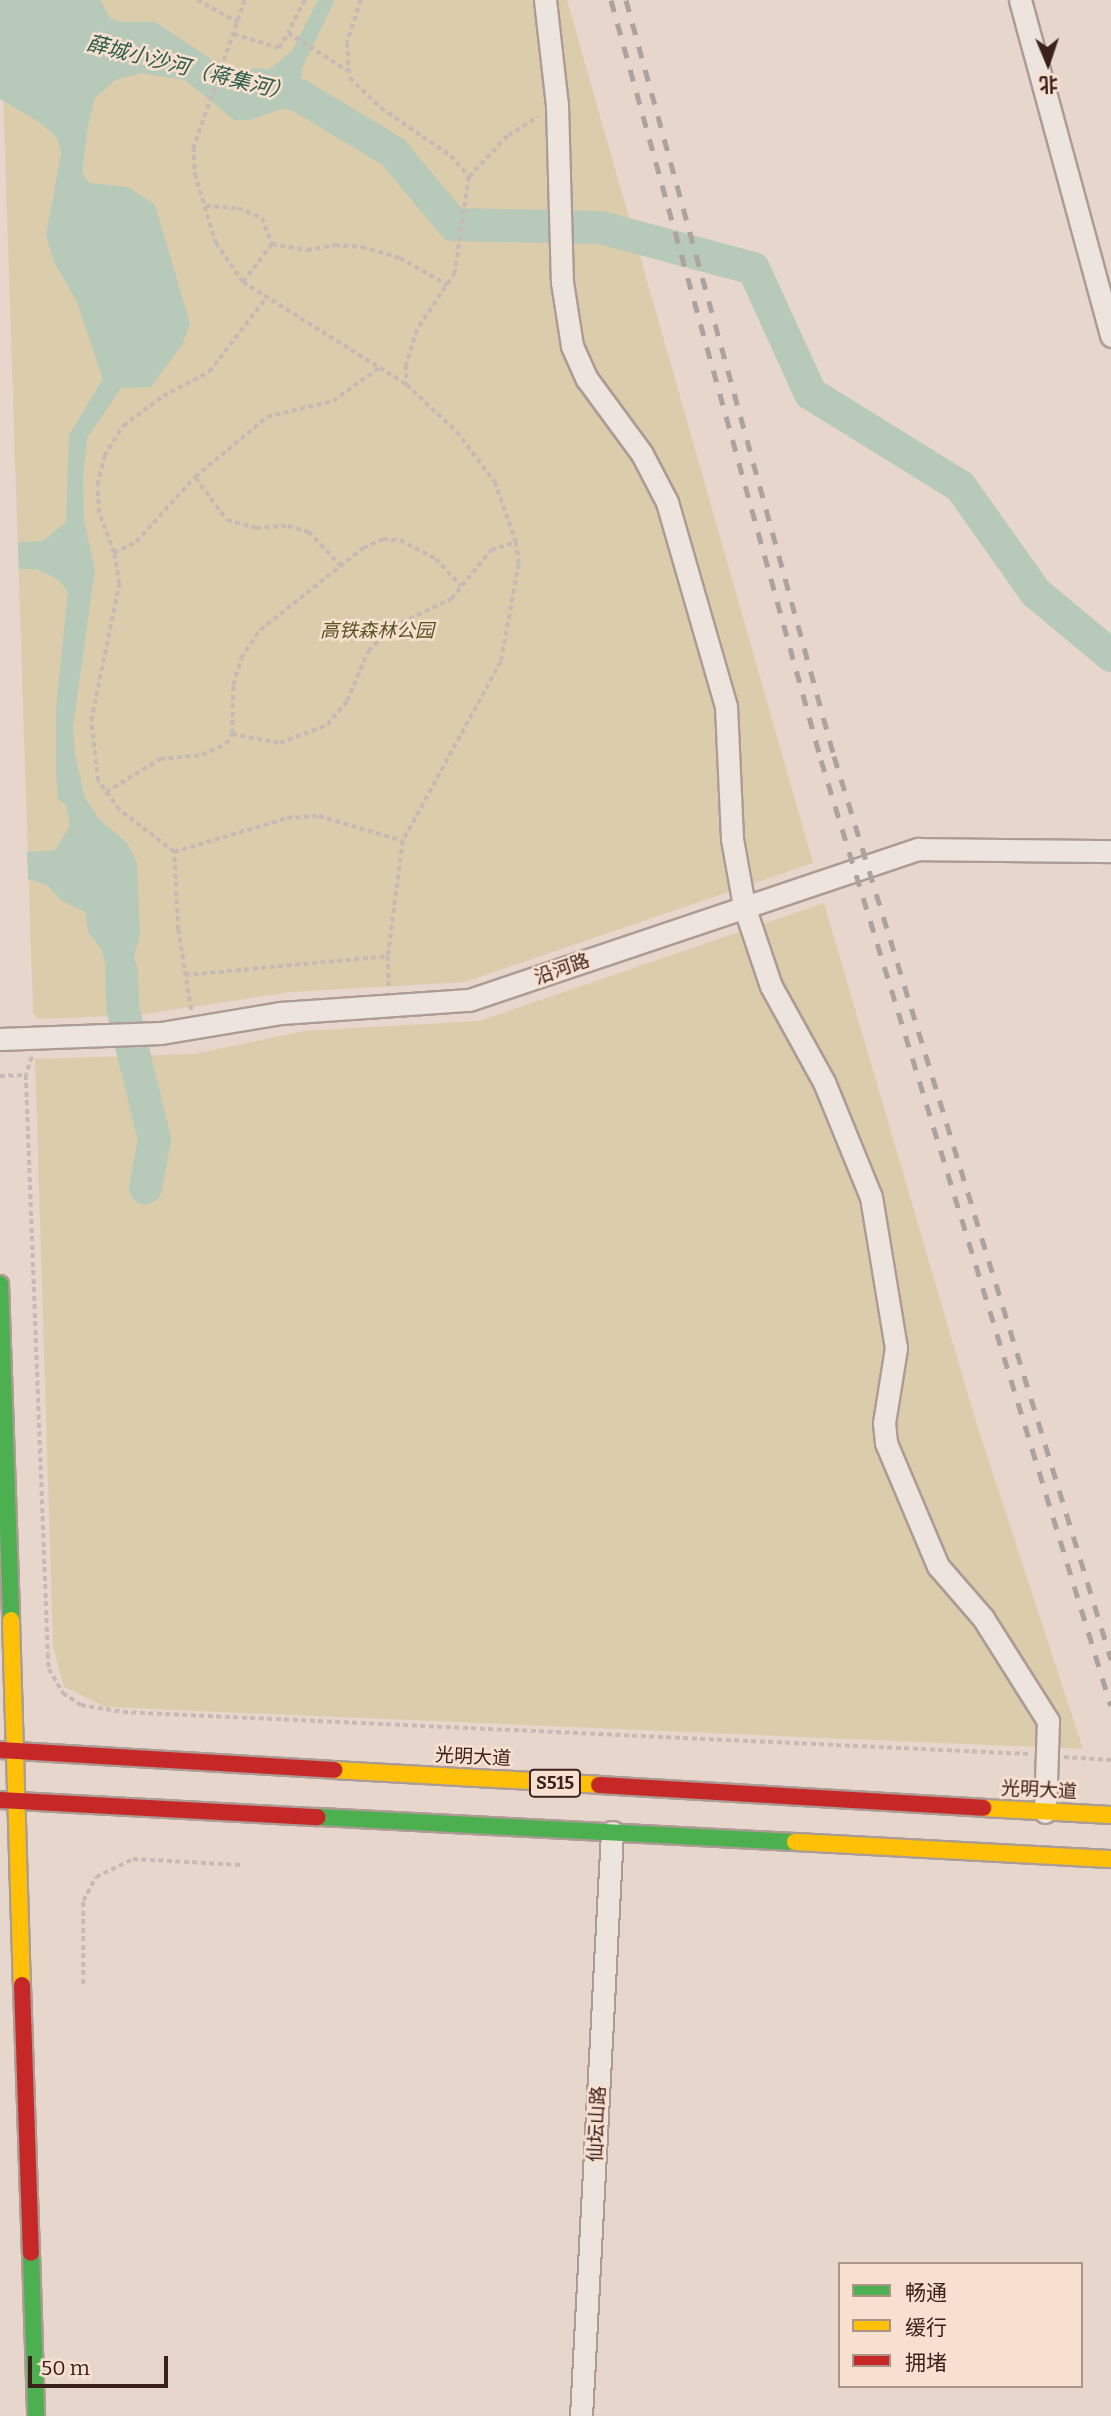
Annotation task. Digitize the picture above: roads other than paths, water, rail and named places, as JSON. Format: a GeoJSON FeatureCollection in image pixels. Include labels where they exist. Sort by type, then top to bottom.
{"type":"FeatureCollection","features":[{"type":"Feature","properties":{"kind":"main road"},"geometry":{"type":"LineString","coordinates":[[0,1284],[8,1801],[36,2416]]}},
{"type":"Feature","properties":{"kind":"main road","name":"光明大道"},"geometry":{"type":"LineString","coordinates":[[7,1750],[1111,1815]]}},
{"type":"Feature","properties":{"kind":"main road"},"geometry":{"type":"LineString","coordinates":[[8,1801],[1111,1859]]}},
{"type":"Feature","properties":{"kind":"street"},"geometry":{"type":"LineString","coordinates":[[545,0],[557,105],[561,249],[572,346],[587,379],[642,454],[667,502],[726,706],[732,839],[744,906],[771,986],[824,1082],[871,1197],[896,1348],[885,1410],[886,1443],[938,1566],[983,1618],[1048,1721],[1045,1812]]}},
{"type":"Feature","properties":{"kind":"street"},"geometry":{"type":"LineString","coordinates":[[1020,0],[1111,336]]}},
{"type":"Feature","properties":{"kind":"street","name":"沿河路"},"geometry":{"type":"LineString","coordinates":[[0,1039],[194,1030],[281,1013],[469,1000],[918,849],[1111,851]]}},
{"type":"Feature","properties":{"kind":"street","name":"仙坛山路"},"geometry":{"type":"LineString","coordinates":[[581,2416],[612,1832]]}},
{"type":"Feature","properties":{"kind":"water"},"geometry":{"type":"Polygon","coordinates":[[[0,0],[100,0],[110,18],[121,22],[155,22],[217,63],[240,72],[265,73],[292,51],[318,0],[335,0],[302,68],[299,95],[292,106],[249,120],[234,120],[185,80],[141,73],[115,80],[95,98],[88,126],[82,173],[89,183],[128,187],[155,205],[190,324],[182,345],[151,387],[121,388],[87,438],[83,476],[84,521],[95,569],[73,727],[75,754],[85,798],[99,819],[127,843],[137,863],[140,936],[134,956],[138,1015],[108,1016],[109,982],[102,950],[88,932],[85,912],[62,901],[47,885],[28,879],[27,852],[55,850],[70,826],[66,805],[58,799],[56,773],[56,708],[68,592],[59,580],[36,569],[19,569],[18,542],[43,541],[66,522],[69,435],[103,379],[77,302],[54,262],[46,235],[61,154],[58,139],[41,123],[0,99],[0,0]]]}},
{"type":"Feature","properties":{"kind":"waterway","name":"薛城小沙河（蒋集河）"},"geometry":{"type":"LineString","coordinates":[[257,84],[299,95],[393,152],[453,224],[600,227],[753,268],[810,393],[960,486],[1035,592],[1111,655]]}},
{"type":"Feature","properties":{"kind":"waterway"},"geometry":{"type":"LineString","coordinates":[[121,970],[122,1007],[154,1139],[145,1187]]}},
{"type":"Feature","properties":{"kind":"railway"},"geometry":{"type":"LineString","coordinates":[[611,0],[821,760],[1111,1706]]}},
{"type":"Feature","properties":{"kind":"railway"},"geometry":{"type":"LineString","coordinates":[[626,0],[834,756],[1111,1659]]}},
{"type":"Feature","properties":{"kind":"park label","name":"高铁森林公园"},"geometry":{"type":"Point","coordinates":[377,631]}}]}
